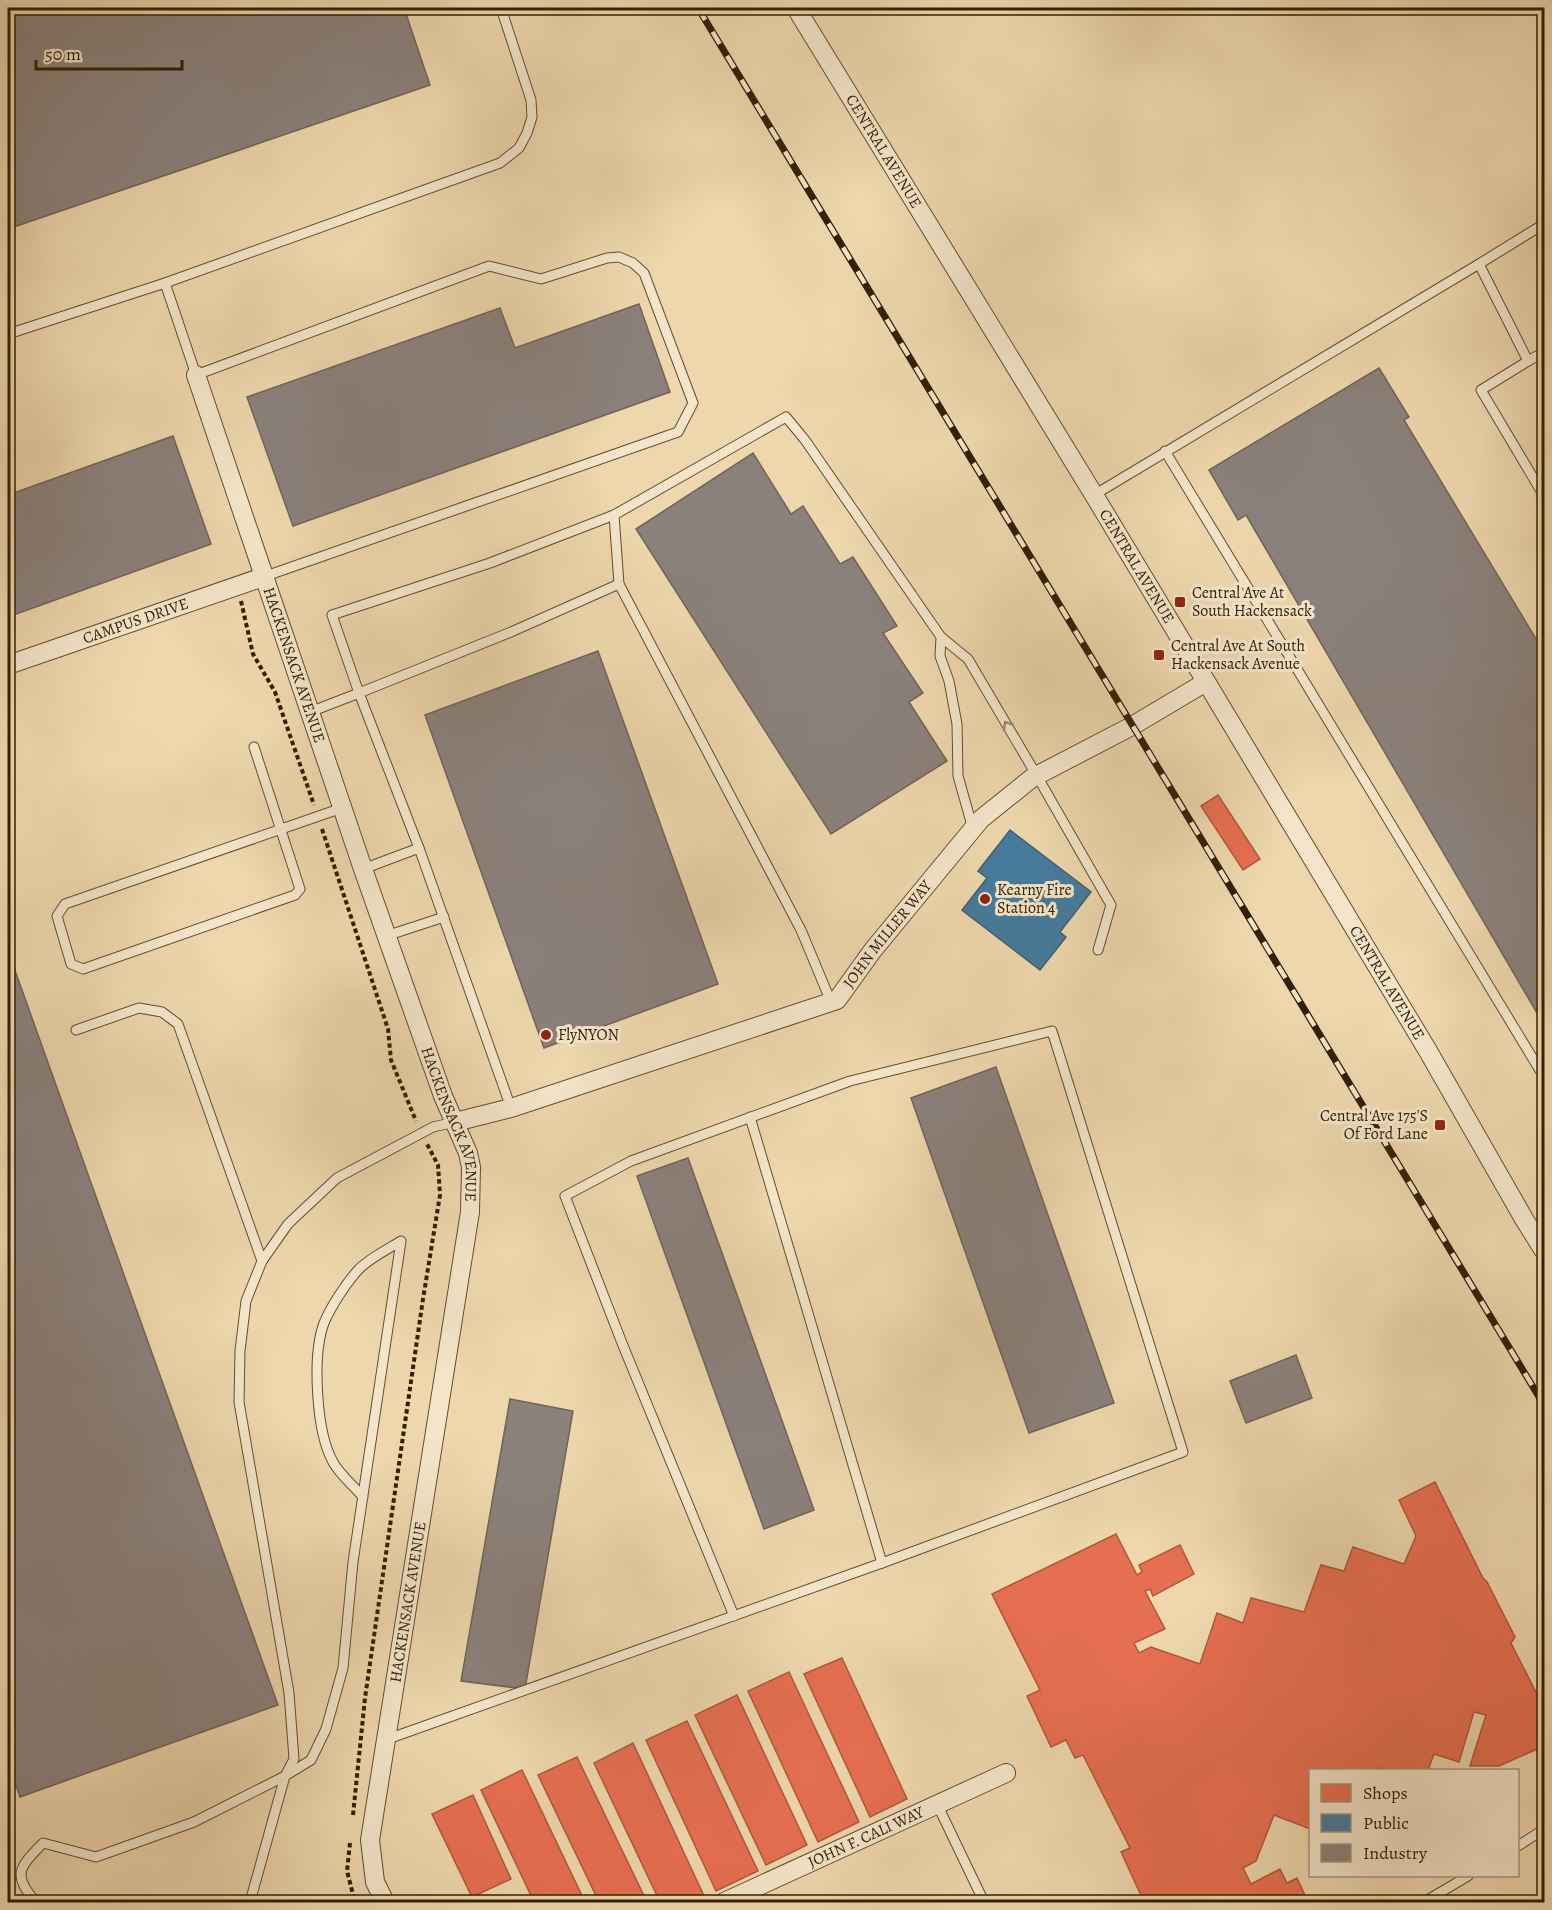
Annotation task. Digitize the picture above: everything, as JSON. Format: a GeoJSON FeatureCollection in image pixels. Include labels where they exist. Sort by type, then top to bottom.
{"type":"FeatureCollection","features":[{"type":"Feature","properties":{"kind":"street","name":"CENTRAL AVENUE"},"geometry":{"type":"LineString","coordinates":[[796,8],[1094,495],[1428,1051],[1524,1219],[1545,1251]]}},
{"type":"Feature","properties":{"kind":"street","name":"HACKENSACK AVENUE"},"geometry":{"type":"LineString","coordinates":[[196,375],[262,577],[386,936],[471,1167],[470,1212],[370,1840],[375,1882],[385,1902]]}},
{"type":"Feature","properties":{"kind":"street","name":"CAMPUS DRIVE"},"geometry":{"type":"LineString","coordinates":[[8,665],[262,577]]}},
{"type":"Feature","properties":{"kind":"street","name":"JOHN MILLER WAY"},"geometry":{"type":"LineString","coordinates":[[455,1122],[511,1108],[837,1000],[873,950],[981,819],[1037,776],[1132,726],[1206,682]]}},
{"type":"Feature","properties":{"kind":"street","name":"JOHN F. CALI WAY"},"geometry":{"type":"LineString","coordinates":[[724,1902],[1006,1773]]}},
{"type":"Feature","properties":{"kind":"lane"},"geometry":{"type":"LineString","coordinates":[[8,334],[165,282],[500,163],[519,148],[532,117],[531,100],[501,8]]}},
{"type":"Feature","properties":{"kind":"lane"},"geometry":{"type":"LineString","coordinates":[[1094,495],[1545,224]]}},
{"type":"Feature","properties":{"kind":"lane"},"geometry":{"type":"LineString","coordinates":[[165,282],[196,375],[489,266],[541,279],[607,258],[620,257],[633,263],[644,273],[693,403],[678,432],[262,577]]}},
{"type":"Feature","properties":{"kind":"lane"},"geometry":{"type":"LineString","coordinates":[[1479,264],[1528,362]]}},
{"type":"Feature","properties":{"kind":"lane"},"geometry":{"type":"LineString","coordinates":[[1545,352],[1480,390],[1545,496]]}},
{"type":"Feature","properties":{"kind":"lane"},"geometry":{"type":"LineString","coordinates":[[511,1108],[419,848],[359,693],[332,615],[490,562],[614,515],[786,417],[805,440],[940,637],[968,659],[1037,776],[1111,905],[1098,950]]}},
{"type":"Feature","properties":{"kind":"lane"},"geometry":{"type":"LineString","coordinates":[[1165,452],[1545,1077]]}},
{"type":"Feature","properties":{"kind":"lane"},"geometry":{"type":"LineString","coordinates":[[614,515],[619,584],[801,930],[831,1002]]}},
{"type":"Feature","properties":{"kind":"lane"},"geometry":{"type":"LineString","coordinates":[[309,712],[511,632],[619,584]]}},
{"type":"Feature","properties":{"kind":"lane"},"geometry":{"type":"LineString","coordinates":[[940,637],[940,656],[949,681],[957,724],[958,776],[973,829]]}},
{"type":"Feature","properties":{"kind":"lane"},"geometry":{"type":"LineString","coordinates":[[254,747],[282,829],[300,889],[296,895],[83,969],[71,964],[57,916],[65,904],[282,829],[318,817],[342,808]]}},
{"type":"Feature","properties":{"kind":"lane"},"geometry":{"type":"LineString","coordinates":[[363,869],[419,848]]}},
{"type":"Feature","properties":{"kind":"lane"},"geometry":{"type":"LineString","coordinates":[[386,936],[444,917]]}},
{"type":"Feature","properties":{"kind":"lane"},"geometry":{"type":"LineString","coordinates":[[76,1029],[140,1008],[162,1012],[178,1024],[262,1261]]}},
{"type":"Feature","properties":{"kind":"lane"},"geometry":{"type":"LineString","coordinates":[[385,1740],[734,1616],[882,1563],[1183,1452],[1052,1031],[850,1081],[631,1161],[565,1196],[622,1343],[734,1616]]}},
{"type":"Feature","properties":{"kind":"lane"},"geometry":{"type":"LineString","coordinates":[[750,1117],[882,1563]]}},
{"type":"Feature","properties":{"kind":"lane"},"geometry":{"type":"LineString","coordinates":[[250,1902],[285,1776],[294,1758],[289,1693],[239,1402],[240,1352],[246,1301],[262,1261],[288,1224],[337,1178],[433,1128],[455,1122]]}},
{"type":"Feature","properties":{"kind":"lane"},"geometry":{"type":"LineString","coordinates":[[36,1902],[21,1880],[23,1865],[43,1843],[96,1857],[194,1822],[285,1776],[311,1760],[326,1729],[343,1668],[353,1562],[363,1497],[386,1346],[401,1241],[361,1267],[345,1286],[324,1323],[318,1354],[317,1391],[322,1426],[333,1462],[363,1497]]}},
{"type":"Feature","properties":{"kind":"lane"},"geometry":{"type":"LineString","coordinates":[[938,1804],[984,1902]]}},
{"type":"Feature","properties":{"kind":"lane"},"geometry":{"type":"LineString","coordinates":[[1519,1845],[1538,1833],[1545,1833]]}},
{"type":"Feature","properties":{"kind":"lane"},"geometry":{"type":"LineString","coordinates":[[1424,1902],[1465,1877]]}},
{"type":"Feature","properties":{"kind":"path"},"geometry":{"type":"LineString","coordinates":[[237,586],[253,654],[275,692],[388,1029],[391,1060],[409,1105]]}},
{"type":"Feature","properties":{"kind":"path"},"geometry":{"type":"LineString","coordinates":[[353,1819],[365,1698],[440,1195],[438,1166],[432,1154]]}},
{"type":"Feature","properties":{"kind":"path"},"geometry":{"type":"LineString","coordinates":[[351,1839],[347,1870],[355,1902]]}},
{"type":"Feature","properties":{"kind":"building: Shops"},"geometry":{"type":"Polygon","coordinates":[[[1218,795],[1260,859],[1243,870],[1201,806],[1218,795]]]}},
{"type":"Feature","properties":{"kind":"building: Shops"},"geometry":{"type":"Polygon","coordinates":[[[1435,1482],[1515,1637],[1511,1643],[1544,1708],[1544,1746],[1499,1766],[1470,1766],[1486,1715],[1474,1712],[1459,1762],[1434,1754],[1428,1769],[1309,1769],[1309,1829],[1274,1815],[1256,1861],[1243,1868],[1251,1884],[1280,1869],[1287,1883],[1297,1878],[1308,1902],[1144,1902],[1121,1852],[1130,1848],[1083,1755],[1075,1758],[1066,1740],[1051,1747],[1027,1696],[1040,1690],[992,1594],[1116,1534],[1137,1575],[1142,1572],[1139,1565],[1180,1545],[1194,1574],[1153,1596],[1150,1589],[1145,1591],[1165,1629],[1134,1643],[1139,1653],[1151,1647],[1200,1664],[1217,1613],[1243,1623],[1251,1598],[1304,1612],[1321,1565],[1344,1571],[1353,1547],[1404,1564],[1416,1536],[1399,1500],[1435,1482]]]}},
{"type":"Feature","properties":{"kind":"building: Shops"},"geometry":{"type":"Polygon","coordinates":[[[842,1658],[907,1799],[870,1817],[804,1674],[842,1658]]]}},
{"type":"Feature","properties":{"kind":"building: Shops"},"geometry":{"type":"Polygon","coordinates":[[[789,1672],[859,1822],[818,1842],[748,1691],[789,1672]]]}},
{"type":"Feature","properties":{"kind":"building: Shops"},"geometry":{"type":"Polygon","coordinates":[[[737,1695],[807,1845],[766,1865],[695,1715],[737,1695]]]}},
{"type":"Feature","properties":{"kind":"building: Shops"},"geometry":{"type":"Polygon","coordinates":[[[687,1721],[758,1871],[716,1891],[646,1740],[687,1721]]]}},
{"type":"Feature","properties":{"kind":"building: Shops"},"geometry":{"type":"Polygon","coordinates":[[[633,1743],[704,1896],[691,1902],[660,1902],[594,1763],[633,1743]]]}},
{"type":"Feature","properties":{"kind":"building: Shops"},"geometry":{"type":"Polygon","coordinates":[[[577,1757],[647,1902],[599,1902],[538,1775],[577,1757]]]}},
{"type":"Feature","properties":{"kind":"building: Shops"},"geometry":{"type":"Polygon","coordinates":[[[522,1770],[585,1902],[534,1902],[481,1790],[522,1770]]]}},
{"type":"Feature","properties":{"kind":"building: Shops"},"geometry":{"type":"Polygon","coordinates":[[[473,1795],[511,1879],[472,1897],[432,1814],[473,1795]]]}},
{"type":"Feature","properties":{"kind":"building: Public"},"geometry":{"type":"Polygon","coordinates":[[[1010,830],[1091,892],[1060,932],[1066,937],[1040,970],[962,910],[987,878],[978,871],[1010,830]]]}},
{"type":"Feature","properties":{"kind":"building: Industry"},"geometry":{"type":"Polygon","coordinates":[[[8,8],[404,8],[430,85],[8,229],[8,8]]]}},
{"type":"Feature","properties":{"kind":"building: Industry"},"geometry":{"type":"Polygon","coordinates":[[[639,304],[670,392],[293,526],[247,397],[500,308],[515,348],[639,304]]]}},
{"type":"Feature","properties":{"kind":"building: Industry"},"geometry":{"type":"Polygon","coordinates":[[[1379,368],[1409,417],[1404,420],[1544,652],[1544,1025],[1246,515],[1238,520],[1209,470],[1379,368]]]}},
{"type":"Feature","properties":{"kind":"building: Industry"},"geometry":{"type":"Polygon","coordinates":[[[173,436],[211,544],[8,617],[8,495],[173,436]]]}},
{"type":"Feature","properties":{"kind":"building: Industry"},"geometry":{"type":"Polygon","coordinates":[[[753,453],[791,514],[803,506],[840,564],[853,557],[897,626],[883,633],[923,693],[909,702],[947,761],[831,834],[636,529],[753,453]]]}},
{"type":"Feature","properties":{"kind":"building: Industry"},"geometry":{"type":"Polygon","coordinates":[[[598,651],[718,984],[544,1048],[425,715],[598,651]]]}},
{"type":"Feature","properties":{"kind":"building: Industry"},"geometry":{"type":"Polygon","coordinates":[[[8,951],[278,1705],[20,1797],[8,1762],[8,951]]]}},
{"type":"Feature","properties":{"kind":"building: Industry"},"geometry":{"type":"Polygon","coordinates":[[[996,1067],[1114,1403],[1029,1433],[911,1098],[996,1067]]]}},
{"type":"Feature","properties":{"kind":"building: Industry"},"geometry":{"type":"Polygon","coordinates":[[[688,1158],[814,1510],[764,1529],[637,1176],[688,1158]]]}},
{"type":"Feature","properties":{"kind":"building: Industry"},"geometry":{"type":"Polygon","coordinates":[[[1296,1355],[1312,1398],[1246,1423],[1230,1381],[1296,1355]]]}},
{"type":"Feature","properties":{"kind":"building: Industry"},"geometry":{"type":"Polygon","coordinates":[[[510,1399],[573,1411],[525,1689],[461,1681],[510,1399]]]}},
{"type":"Feature","properties":{"kind":"railway"},"geometry":{"type":"LineString","coordinates":[[698,8],[1544,1405]]}},
{"type":"Feature","properties":{"kind":"place","name":"Central Ave At South Hackensack"},"geometry":{"type":"Point","coordinates":[1180,602]}},
{"type":"Feature","properties":{"kind":"place","name":"Central Ave At South Hackensack Avenue"},"geometry":{"type":"Point","coordinates":[1159,655]}},
{"type":"Feature","properties":{"kind":"place","name":"Kearny Fire Station 4"},"geometry":{"type":"Point","coordinates":[985,899]}},
{"type":"Feature","properties":{"kind":"place","name":"FlyNYON"},"geometry":{"type":"Point","coordinates":[546,1035]}},
{"type":"Feature","properties":{"kind":"place","name":"Central Ave 175'S Of Ford Lane"},"geometry":{"type":"Point","coordinates":[1440,1125]}}]}
